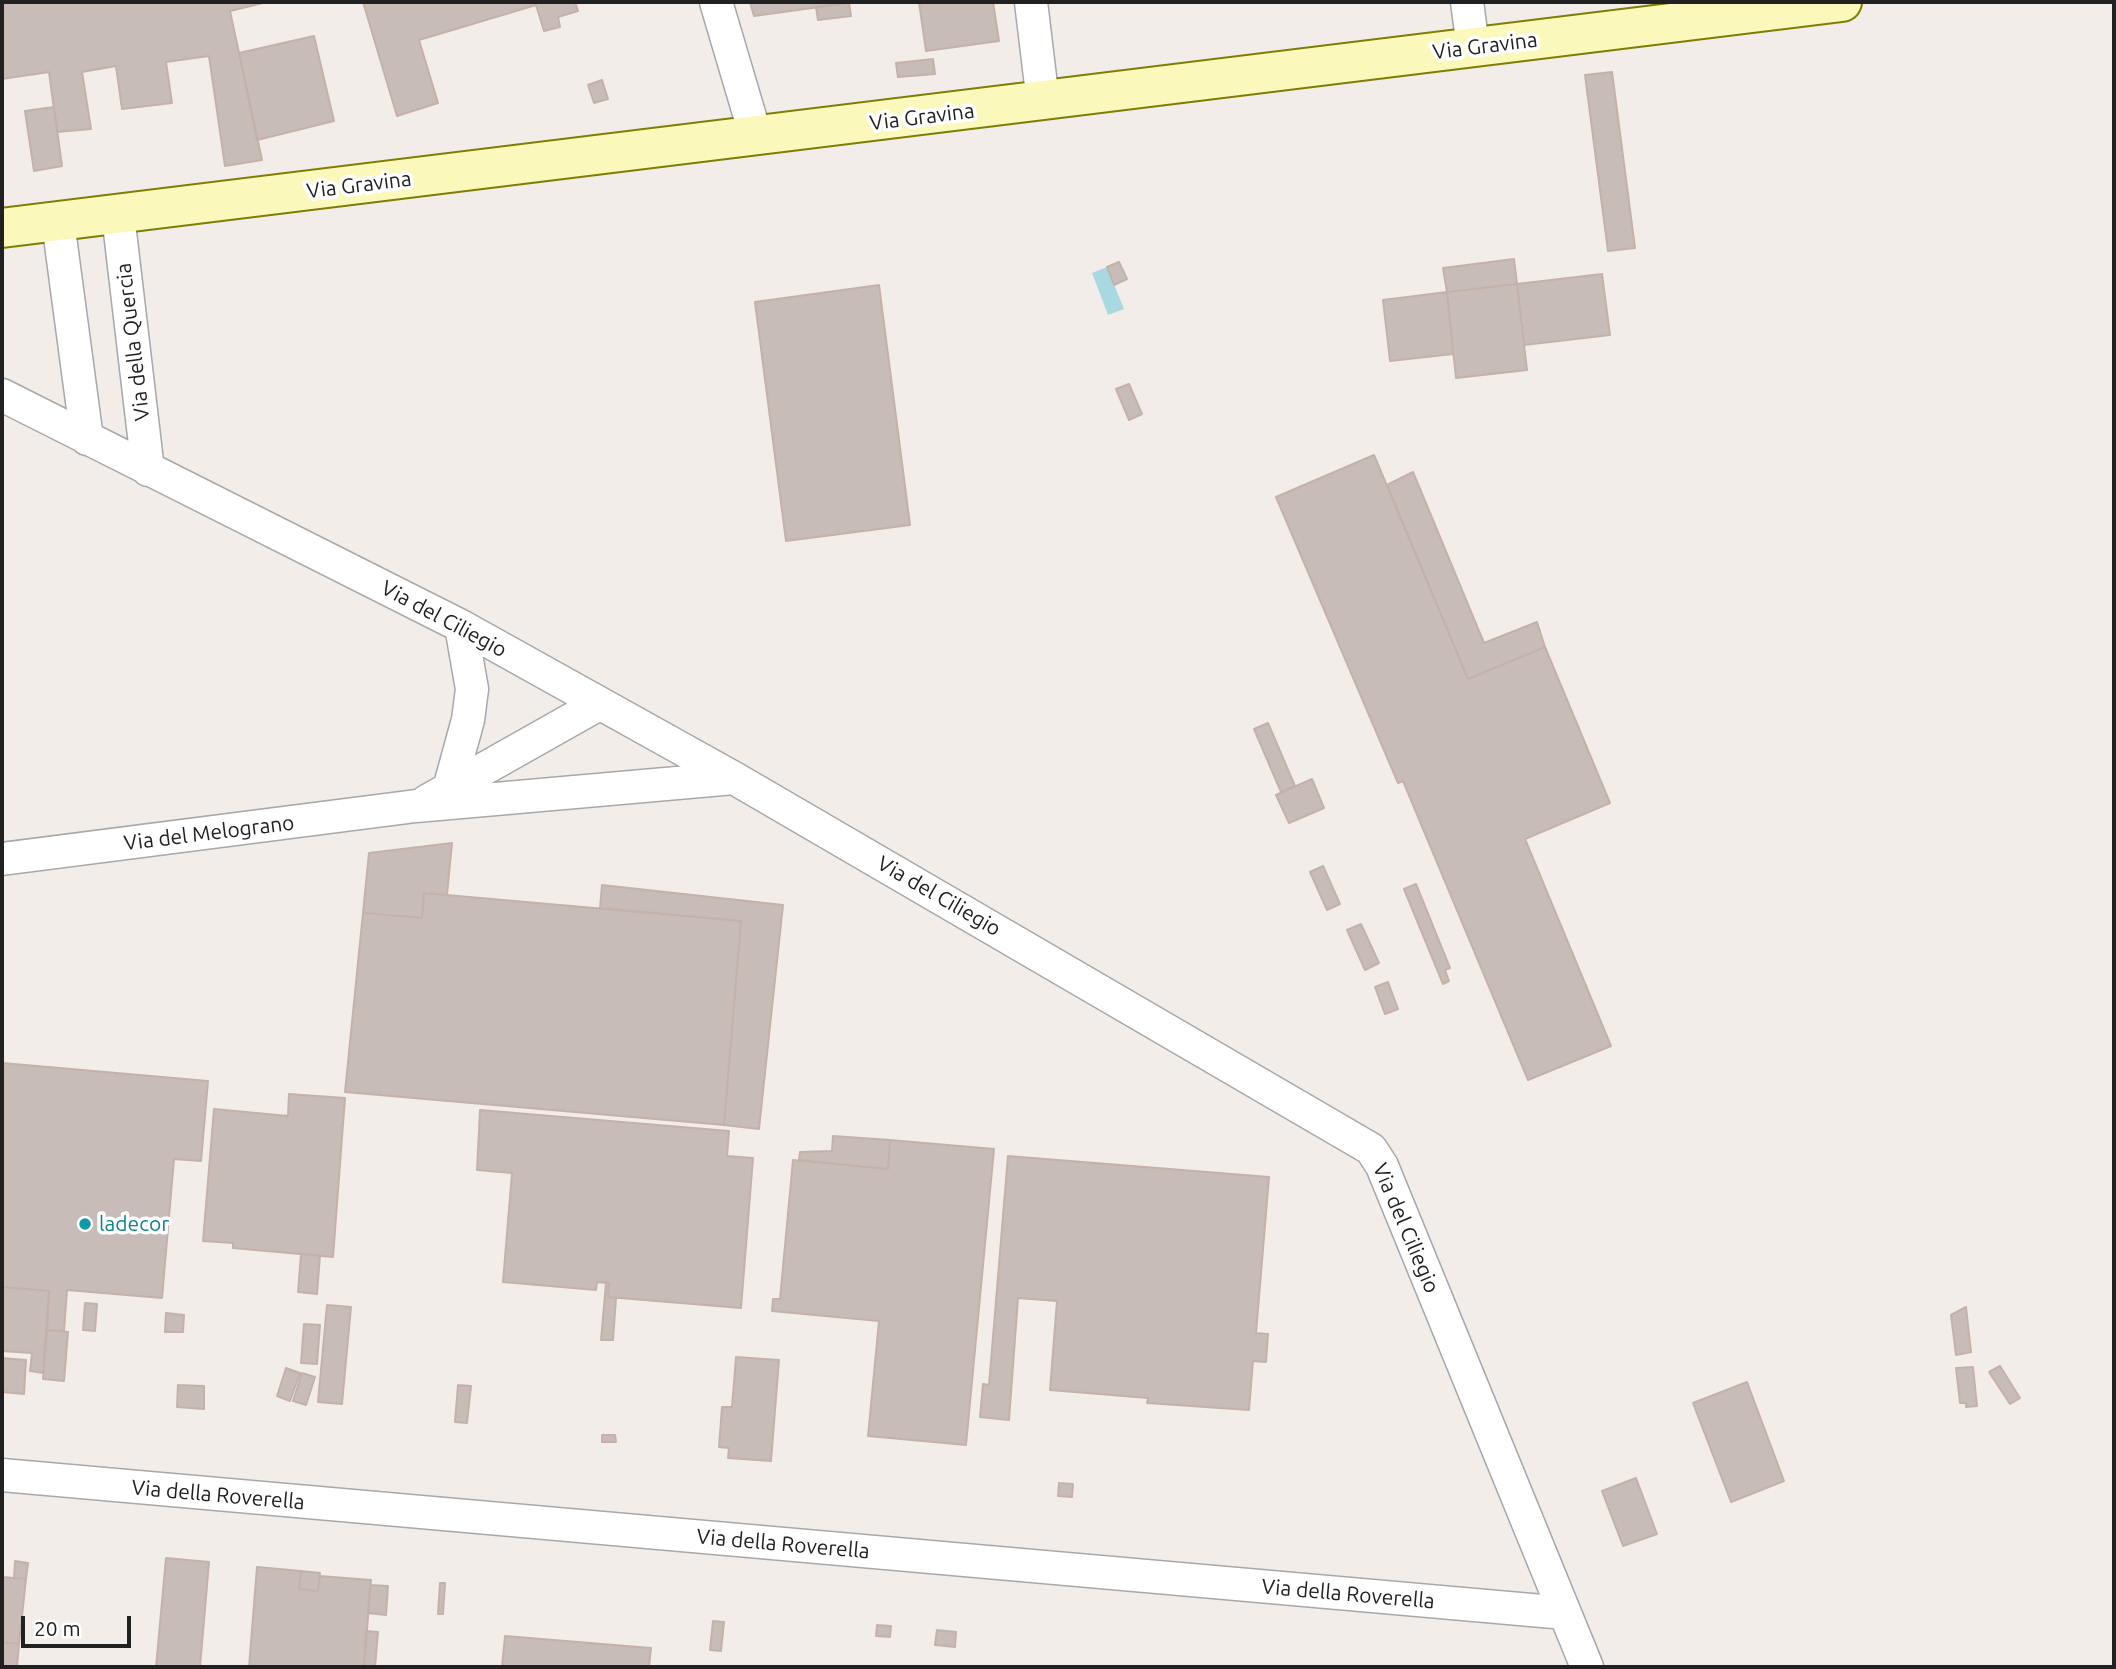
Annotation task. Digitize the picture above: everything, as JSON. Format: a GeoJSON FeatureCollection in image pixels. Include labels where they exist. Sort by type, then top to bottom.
{"type":"FeatureCollection","features":[{"type":"Feature","properties":{"kind":"main road","name":"Via Gravina"},"geometry":{"type":"LineString","coordinates":[[2,228],[1842,2]]}},
{"type":"Feature","properties":{"kind":"street"},"geometry":{"type":"LineString","coordinates":[[716,2],[756,137]]}},
{"type":"Feature","properties":{"kind":"street"},"geometry":{"type":"LineString","coordinates":[[1031,2],[1043,102]]}},
{"type":"Feature","properties":{"kind":"street"},"geometry":{"type":"LineString","coordinates":[[1467,2],[1473,47]]}},
{"type":"Feature","properties":{"kind":"street","name":"Via della Quercia"},"geometry":{"type":"LineString","coordinates":[[118,215],[148,470]]}},
{"type":"Feature","properties":{"kind":"street"},"geometry":{"type":"LineString","coordinates":[[58,222],[87,439]]}},
{"type":"Feature","properties":{"kind":"street","name":"Via del Ciliegio"},"geometry":{"type":"LineString","coordinates":[[2,396],[461,626],[734,778],[1371,1149],[1382,1166],[1587,1667]]}},
{"type":"Feature","properties":{"kind":"street"},"geometry":{"type":"LineString","coordinates":[[449,789],[468,720],[472,689],[461,626]]}},
{"type":"Feature","properties":{"kind":"street"},"geometry":{"type":"LineString","coordinates":[[416,806],[599,704]]}},
{"type":"Feature","properties":{"kind":"street","name":"Via del Melograno"},"geometry":{"type":"LineString","coordinates":[[2,859],[416,806],[734,778]]}},
{"type":"Feature","properties":{"kind":"street","name":"Via della Roverella"},"geometry":{"type":"LineString","coordinates":[[2,1475],[1565,1613]]}},
{"type":"Feature","properties":{"kind":"water"},"geometry":{"type":"Polygon","coordinates":[[[1107,267],[1124,309],[1108,315],[1092,273],[1107,267]]]}},
{"type":"Feature","properties":{"kind":"building"},"geometry":{"type":"Polygon","coordinates":[[[2,2],[267,2],[230,11],[262,160],[225,166],[209,56],[166,62],[172,103],[122,109],[116,66],[82,72],[91,129],[57,132],[49,72],[2,79],[2,2]]]}},
{"type":"Feature","properties":{"kind":"building"},"geometry":{"type":"Polygon","coordinates":[[[363,2],[575,2],[578,11],[558,17],[560,27],[544,31],[536,5],[419,40],[438,103],[397,116],[363,2]]]}},
{"type":"Feature","properties":{"kind":"building"},"geometry":{"type":"Polygon","coordinates":[[[750,2],[856,2],[754,16],[750,2]]]}},
{"type":"Feature","properties":{"kind":"building"},"geometry":{"type":"Polygon","coordinates":[[[919,2],[993,2],[999,41],[926,51],[919,2]]]}},
{"type":"Feature","properties":{"kind":"building"},"geometry":{"type":"Polygon","coordinates":[[[849,3],[851,16],[818,20],[816,7],[849,3]]]}},
{"type":"Feature","properties":{"kind":"building"},"geometry":{"type":"Polygon","coordinates":[[[314,36],[334,121],[257,140],[239,53],[314,36]]]}},
{"type":"Feature","properties":{"kind":"building"},"geometry":{"type":"Polygon","coordinates":[[[933,59],[935,74],[898,77],[896,63],[933,59]]]}},
{"type":"Feature","properties":{"kind":"building"},"geometry":{"type":"Polygon","coordinates":[[[1612,72],[1635,248],[1608,251],[1585,75],[1612,72]]]}},
{"type":"Feature","properties":{"kind":"building"},"geometry":{"type":"Polygon","coordinates":[[[602,80],[608,99],[594,103],[588,85],[602,80]]]}},
{"type":"Feature","properties":{"kind":"building"},"geometry":{"type":"Polygon","coordinates":[[[54,107],[62,166],[34,171],[25,111],[54,107]]]}},
{"type":"Feature","properties":{"kind":"building"},"geometry":{"type":"Polygon","coordinates":[[[1514,259],[1517,284],[1447,292],[1443,268],[1514,259]]]}},
{"type":"Feature","properties":{"kind":"building"},"geometry":{"type":"Polygon","coordinates":[[[1119,262],[1127,279],[1114,285],[1107,267],[1119,262]]]}},
{"type":"Feature","properties":{"kind":"building"},"geometry":{"type":"Polygon","coordinates":[[[1602,274],[1610,335],[1524,345],[1517,284],[1602,274]]]}},
{"type":"Feature","properties":{"kind":"building"},"geometry":{"type":"Polygon","coordinates":[[[1517,284],[1527,370],[1456,378],[1447,292],[1517,284]]]}},
{"type":"Feature","properties":{"kind":"building"},"geometry":{"type":"Polygon","coordinates":[[[879,285],[910,525],[786,541],[755,302],[879,285]]]}},
{"type":"Feature","properties":{"kind":"building"},"geometry":{"type":"Polygon","coordinates":[[[1447,292],[1453,354],[1390,361],[1383,300],[1447,292]]]}},
{"type":"Feature","properties":{"kind":"building"},"geometry":{"type":"Polygon","coordinates":[[[1129,384],[1142,414],[1129,420],[1116,389],[1129,384]]]}},
{"type":"Feature","properties":{"kind":"building"},"geometry":{"type":"Polygon","coordinates":[[[1374,455],[1468,679],[1545,647],[1610,803],[1525,839],[1611,1046],[1528,1080],[1403,781],[1398,783],[1276,497],[1374,455]]]}},
{"type":"Feature","properties":{"kind":"building"},"geometry":{"type":"Polygon","coordinates":[[[1413,472],[1484,643],[1537,622],[1545,647],[1468,679],[1387,485],[1413,472]]]}},
{"type":"Feature","properties":{"kind":"building"},"geometry":{"type":"Polygon","coordinates":[[[1268,723],[1295,786],[1281,792],[1254,729],[1268,723]]]}},
{"type":"Feature","properties":{"kind":"building"},"geometry":{"type":"Polygon","coordinates":[[[1312,779],[1324,808],[1289,823],[1276,795],[1312,779]]]}},
{"type":"Feature","properties":{"kind":"building"},"geometry":{"type":"Polygon","coordinates":[[[452,843],[447,895],[424,893],[422,918],[363,913],[369,853],[452,843]]]}},
{"type":"Feature","properties":{"kind":"building"},"geometry":{"type":"Polygon","coordinates":[[[1323,866],[1340,904],[1327,910],[1310,872],[1323,866]]]}},
{"type":"Feature","properties":{"kind":"building"},"geometry":{"type":"Polygon","coordinates":[[[1416,884],[1450,968],[1445,970],[1449,981],[1443,984],[1404,889],[1416,884]]]}},
{"type":"Feature","properties":{"kind":"building"},"geometry":{"type":"Polygon","coordinates":[[[602,885],[783,905],[759,1129],[724,1125],[741,921],[600,908],[602,885]]]}},
{"type":"Feature","properties":{"kind":"building"},"geometry":{"type":"Polygon","coordinates":[[[424,893],[741,921],[724,1125],[345,1092],[363,913],[422,918],[424,893]]]}},
{"type":"Feature","properties":{"kind":"building"},"geometry":{"type":"Polygon","coordinates":[[[1361,924],[1379,963],[1365,970],[1347,930],[1361,924]]]}},
{"type":"Feature","properties":{"kind":"building"},"geometry":{"type":"Polygon","coordinates":[[[1388,982],[1398,1009],[1385,1014],[1375,987],[1388,982]]]}},
{"type":"Feature","properties":{"kind":"building","name":"ladecor"},"geometry":{"type":"Polygon","coordinates":[[[2,1063],[208,1081],[201,1161],[174,1159],[162,1298],[67,1290],[64,1331],[47,1330],[49,1291],[2,1287],[2,1063]]]}},
{"type":"Feature","properties":{"kind":"building"},"geometry":{"type":"Polygon","coordinates":[[[289,1094],[345,1098],[333,1257],[233,1248],[233,1243],[203,1241],[214,1109],[288,1116],[289,1094]]]}},
{"type":"Feature","properties":{"kind":"building"},"geometry":{"type":"Polygon","coordinates":[[[480,1110],[729,1131],[727,1156],[753,1158],[741,1308],[608,1297],[609,1283],[597,1282],[596,1290],[503,1282],[512,1173],[477,1170],[480,1110]]]}},
{"type":"Feature","properties":{"kind":"building"},"geometry":{"type":"Polygon","coordinates":[[[833,1136],[890,1140],[888,1169],[799,1160],[800,1152],[832,1151],[833,1136]]]}},
{"type":"Feature","properties":{"kind":"building"},"geometry":{"type":"Polygon","coordinates":[[[890,1140],[994,1149],[966,1445],[868,1436],[879,1321],[772,1311],[773,1299],[780,1299],[793,1160],[888,1169],[890,1140]]]}},
{"type":"Feature","properties":{"kind":"building"},"geometry":{"type":"Polygon","coordinates":[[[1008,1156],[1269,1177],[1256,1333],[1268,1334],[1266,1362],[1253,1361],[1249,1410],[1147,1403],[1148,1398],[1050,1390],[1057,1301],[1018,1298],[1009,1420],[980,1417],[983,1384],[989,1385],[1008,1156]]]}},
{"type":"Feature","properties":{"kind":"building"},"geometry":{"type":"Polygon","coordinates":[[[301,1254],[320,1255],[317,1294],[298,1292],[301,1254]]]}},
{"type":"Feature","properties":{"kind":"building"},"geometry":{"type":"Polygon","coordinates":[[[606,1283],[609,1283],[608,1297],[616,1298],[613,1340],[601,1340],[606,1283]]]}},
{"type":"Feature","properties":{"kind":"building"},"geometry":{"type":"Polygon","coordinates":[[[2,1287],[49,1291],[43,1373],[30,1371],[32,1353],[2,1351],[2,1287]]]}},
{"type":"Feature","properties":{"kind":"building"},"geometry":{"type":"Polygon","coordinates":[[[85,1303],[97,1304],[95,1331],[83,1330],[85,1303]]]}},
{"type":"Feature","properties":{"kind":"building"},"geometry":{"type":"Polygon","coordinates":[[[327,1305],[351,1307],[342,1404],[318,1402],[327,1305]]]}},
{"type":"Feature","properties":{"kind":"building"},"geometry":{"type":"Polygon","coordinates":[[[1966,1307],[1971,1352],[1956,1355],[1951,1315],[1966,1307]]]}},
{"type":"Feature","properties":{"kind":"building"},"geometry":{"type":"Polygon","coordinates":[[[166,1313],[184,1315],[183,1332],[165,1332],[166,1313]]]}},
{"type":"Feature","properties":{"kind":"building"},"geometry":{"type":"Polygon","coordinates":[[[304,1324],[320,1325],[317,1364],[301,1363],[304,1324]]]}},
{"type":"Feature","properties":{"kind":"building"},"geometry":{"type":"Polygon","coordinates":[[[47,1330],[68,1332],[64,1381],[43,1379],[47,1330]]]}},
{"type":"Feature","properties":{"kind":"building"},"geometry":{"type":"Polygon","coordinates":[[[736,1357],[779,1360],[771,1461],[728,1458],[729,1448],[719,1447],[722,1407],[732,1407],[736,1357]]]}},
{"type":"Feature","properties":{"kind":"building"},"geometry":{"type":"Polygon","coordinates":[[[2,1358],[26,1360],[24,1394],[2,1392],[2,1358]]]}},
{"type":"Feature","properties":{"kind":"building"},"geometry":{"type":"Polygon","coordinates":[[[2000,1366],[2020,1398],[2010,1404],[1989,1372],[2000,1366]]]}},
{"type":"Feature","properties":{"kind":"building"},"geometry":{"type":"Polygon","coordinates":[[[1973,1367],[1977,1406],[1966,1407],[1966,1403],[1960,1403],[1956,1368],[1973,1367]]]}},
{"type":"Feature","properties":{"kind":"building"},"geometry":{"type":"Polygon","coordinates":[[[286,1368],[300,1373],[290,1401],[277,1396],[286,1368]]]}},
{"type":"Feature","properties":{"kind":"building"},"geometry":{"type":"Polygon","coordinates":[[[302,1373],[315,1377],[306,1405],[293,1401],[302,1373]]]}},
{"type":"Feature","properties":{"kind":"building"},"geometry":{"type":"Polygon","coordinates":[[[1747,1382],[1784,1481],[1731,1502],[1693,1403],[1747,1382]]]}},
{"type":"Feature","properties":{"kind":"building"},"geometry":{"type":"Polygon","coordinates":[[[178,1385],[204,1386],[204,1409],[177,1407],[178,1385]]]}},
{"type":"Feature","properties":{"kind":"building"},"geometry":{"type":"Polygon","coordinates":[[[458,1385],[471,1386],[467,1423],[455,1422],[458,1385]]]}},
{"type":"Feature","properties":{"kind":"building"},"geometry":{"type":"Polygon","coordinates":[[[602,1435],[615,1435],[616,1442],[602,1442],[602,1435]]]}},
{"type":"Feature","properties":{"kind":"building"},"geometry":{"type":"Polygon","coordinates":[[[1636,1478],[1657,1534],[1623,1546],[1602,1491],[1636,1478]]]}},
{"type":"Feature","properties":{"kind":"building"},"geometry":{"type":"Polygon","coordinates":[[[1059,1483],[1073,1484],[1072,1497],[1058,1496],[1059,1483]]]}},
{"type":"Feature","properties":{"kind":"building"},"geometry":{"type":"Polygon","coordinates":[[[166,1558],[209,1562],[200,1667],[156,1667],[166,1558]]]}},
{"type":"Feature","properties":{"kind":"building"},"geometry":{"type":"Polygon","coordinates":[[[15,1561],[28,1563],[26,1579],[14,1578],[15,1561]]]}},
{"type":"Feature","properties":{"kind":"building"},"geometry":{"type":"Polygon","coordinates":[[[257,1567],[301,1571],[299,1589],[318,1591],[320,1576],[371,1580],[364,1667],[249,1667],[257,1567]]]}},
{"type":"Feature","properties":{"kind":"building"},"geometry":{"type":"Polygon","coordinates":[[[301,1571],[320,1573],[318,1591],[299,1589],[301,1571]]]}},
{"type":"Feature","properties":{"kind":"building"},"geometry":{"type":"Polygon","coordinates":[[[2,1577],[26,1579],[19,1644],[2,1642],[2,1577]]]}},
{"type":"Feature","properties":{"kind":"building"},"geometry":{"type":"Polygon","coordinates":[[[440,1583],[445,1583],[443,1614],[438,1614],[440,1583]]]}},
{"type":"Feature","properties":{"kind":"building"},"geometry":{"type":"Polygon","coordinates":[[[370,1585],[388,1586],[386,1615],[368,1613],[370,1585]]]}},
{"type":"Feature","properties":{"kind":"building"},"geometry":{"type":"Polygon","coordinates":[[[713,1621],[724,1622],[721,1651],[710,1650],[713,1621]]]}},
{"type":"Feature","properties":{"kind":"building"},"geometry":{"type":"Polygon","coordinates":[[[877,1625],[891,1626],[890,1637],[876,1636],[877,1625]]]}},
{"type":"Feature","properties":{"kind":"building"},"geometry":{"type":"Polygon","coordinates":[[[937,1630],[956,1632],[955,1647],[935,1645],[937,1630]]]}},
{"type":"Feature","properties":{"kind":"building"},"geometry":{"type":"Polygon","coordinates":[[[366,1631],[378,1632],[375,1667],[364,1667],[366,1631]]]}},
{"type":"Feature","properties":{"kind":"building"},"geometry":{"type":"Polygon","coordinates":[[[505,1636],[651,1648],[649,1667],[502,1667],[505,1636]]]}},
{"type":"Feature","properties":{"kind":"building"},"geometry":{"type":"Polygon","coordinates":[[[2,1642],[19,1644],[17,1667],[2,1667],[2,1642]]]}},
{"type":"Feature","properties":{"kind":"place","name":"ladecor"},"geometry":{"type":"Point","coordinates":[85,1224]}}]}
